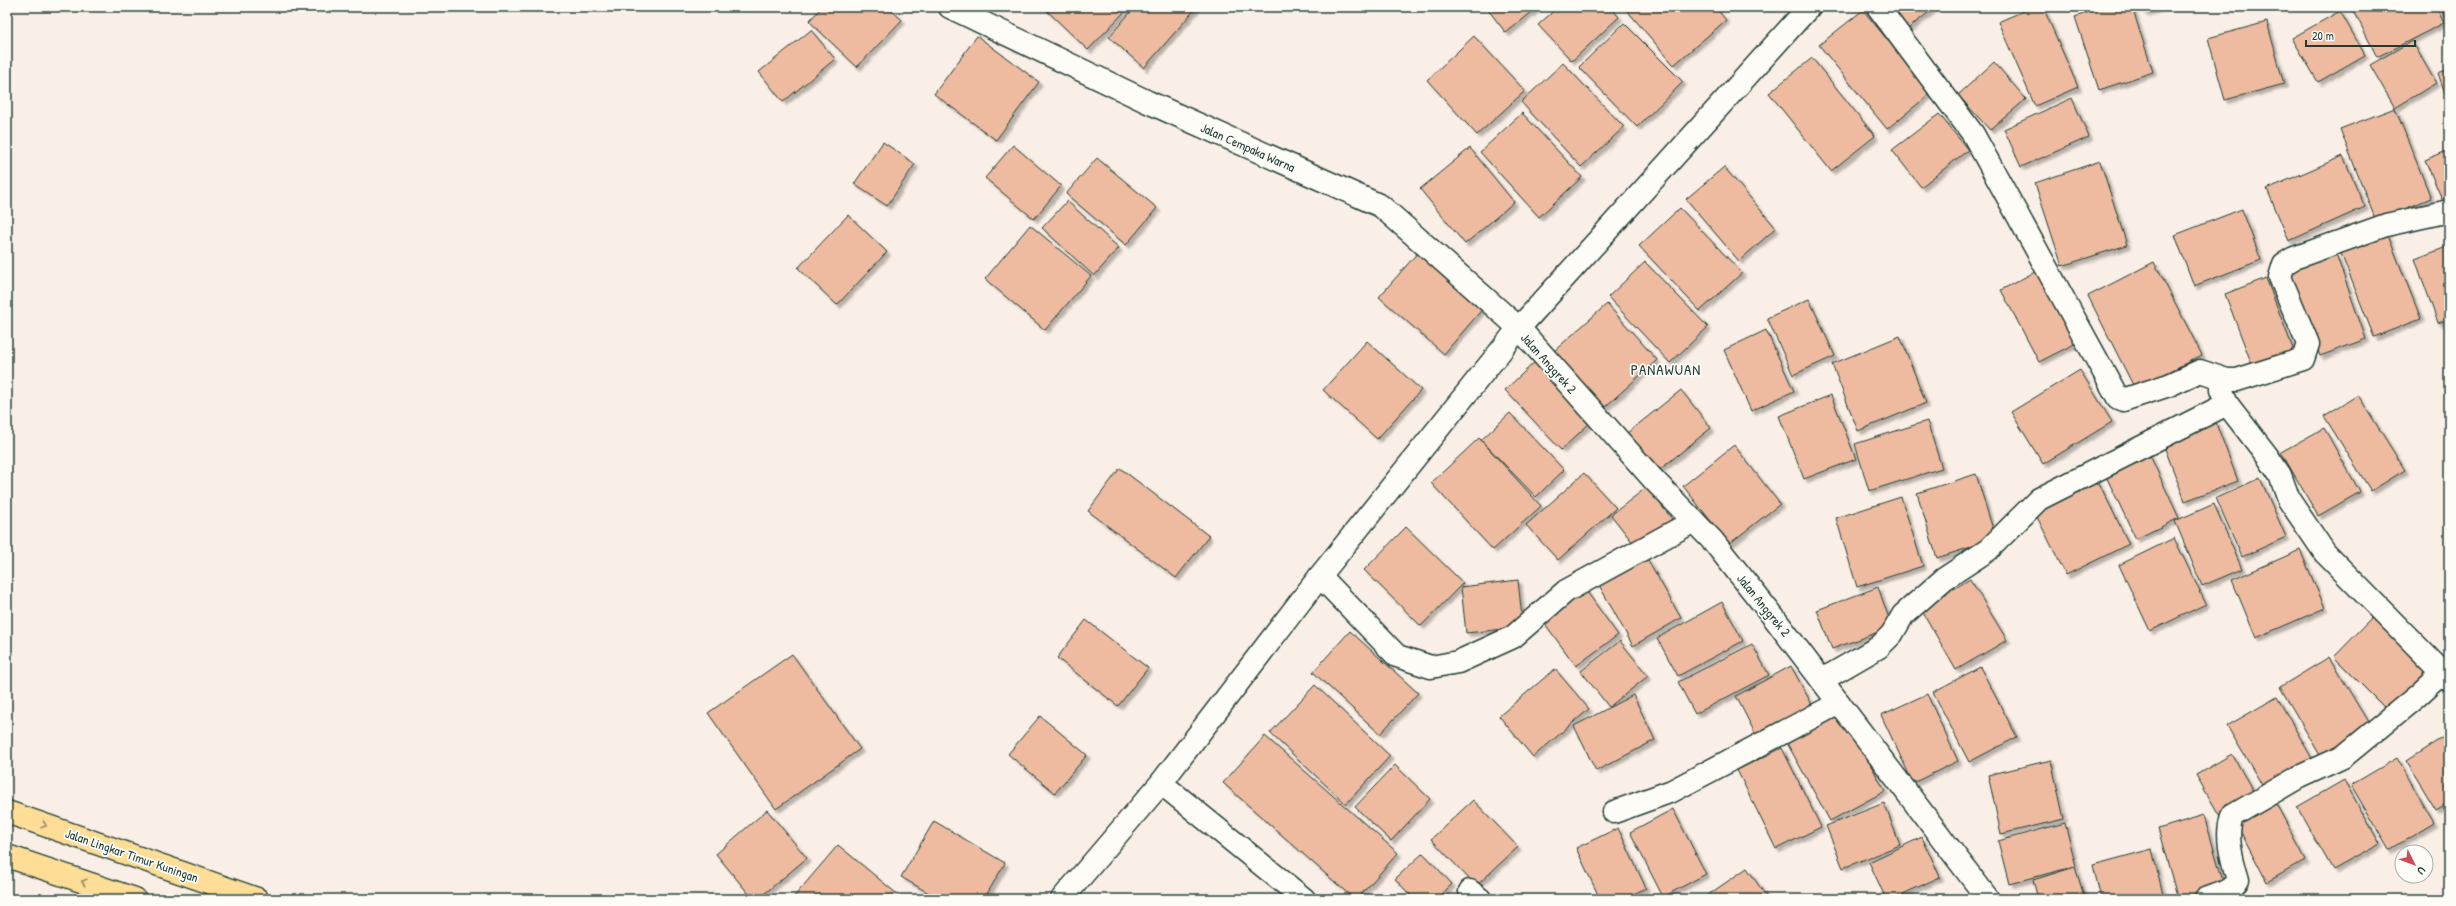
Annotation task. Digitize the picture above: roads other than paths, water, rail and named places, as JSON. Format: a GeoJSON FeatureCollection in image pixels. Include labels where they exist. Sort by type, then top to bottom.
{"type":"FeatureCollection","features":[{"type":"Feature","properties":{"kind":"main road","name":"Jalan Lingkar Timur Kuningan"},"geometry":{"type":"LineString","coordinates":[[7,812],[257,899]]}},
{"type":"Feature","properties":{"kind":"main road"},"geometry":{"type":"LineString","coordinates":[[7,856],[135,899]]}},
{"type":"Feature","properties":{"kind":"street","name":"Jalan Cempaka Warna"},"geometry":{"type":"LineString","coordinates":[[950,7],[1148,102],[1381,206],[1519,328]]}},
{"type":"Feature","properties":{"kind":"street"},"geometry":{"type":"LineString","coordinates":[[1062,899],[1160,782],[1320,576],[1519,328],[1809,7]]}},
{"type":"Feature","properties":{"kind":"street"},"geometry":{"type":"LineString","coordinates":[[1878,7],[1973,134],[2118,398],[2123,400],[2169,385],[2200,371],[2214,377],[2237,380],[2303,359],[2308,344],[2280,277],[2284,264],[2294,258],[2386,225],[2449,211]]}},
{"type":"Feature","properties":{"kind":"street","name":"Jalan Anggrek 2"},"geometry":{"type":"LineString","coordinates":[[1519,328],[1713,541],[1822,680],[1988,899]]}},
{"type":"Feature","properties":{"kind":"street"},"geometry":{"type":"LineString","coordinates":[[2206,899],[2234,887],[2238,880],[2230,851],[2229,823],[2232,816],[2299,777],[2343,757],[2416,697],[2445,676],[2325,553],[2290,500],[2280,476],[2268,457],[2227,404],[2214,377]]}},
{"type":"Feature","properties":{"kind":"street"},"geometry":{"type":"LineString","coordinates":[[1822,680],[1879,648],[1892,634],[1903,615],[1944,579],[1988,550],[2039,499],[2227,404]]}},
{"type":"Feature","properties":{"kind":"street"},"geometry":{"type":"LineString","coordinates":[[1320,576],[1397,656],[1431,666],[1458,662],[1513,637],[1566,591],[1694,521]]}},
{"type":"Feature","properties":{"kind":"street"},"geometry":{"type":"LineString","coordinates":[[1614,812],[1672,791],[1839,703]]}},
{"type":"Feature","properties":{"kind":"street"},"geometry":{"type":"LineString","coordinates":[[1160,782],[1304,899]]}},
{"type":"Feature","properties":{"kind":"district","name":"PANAWUAN"},"geometry":{"type":"Point","coordinates":[1666,369]}}]}
